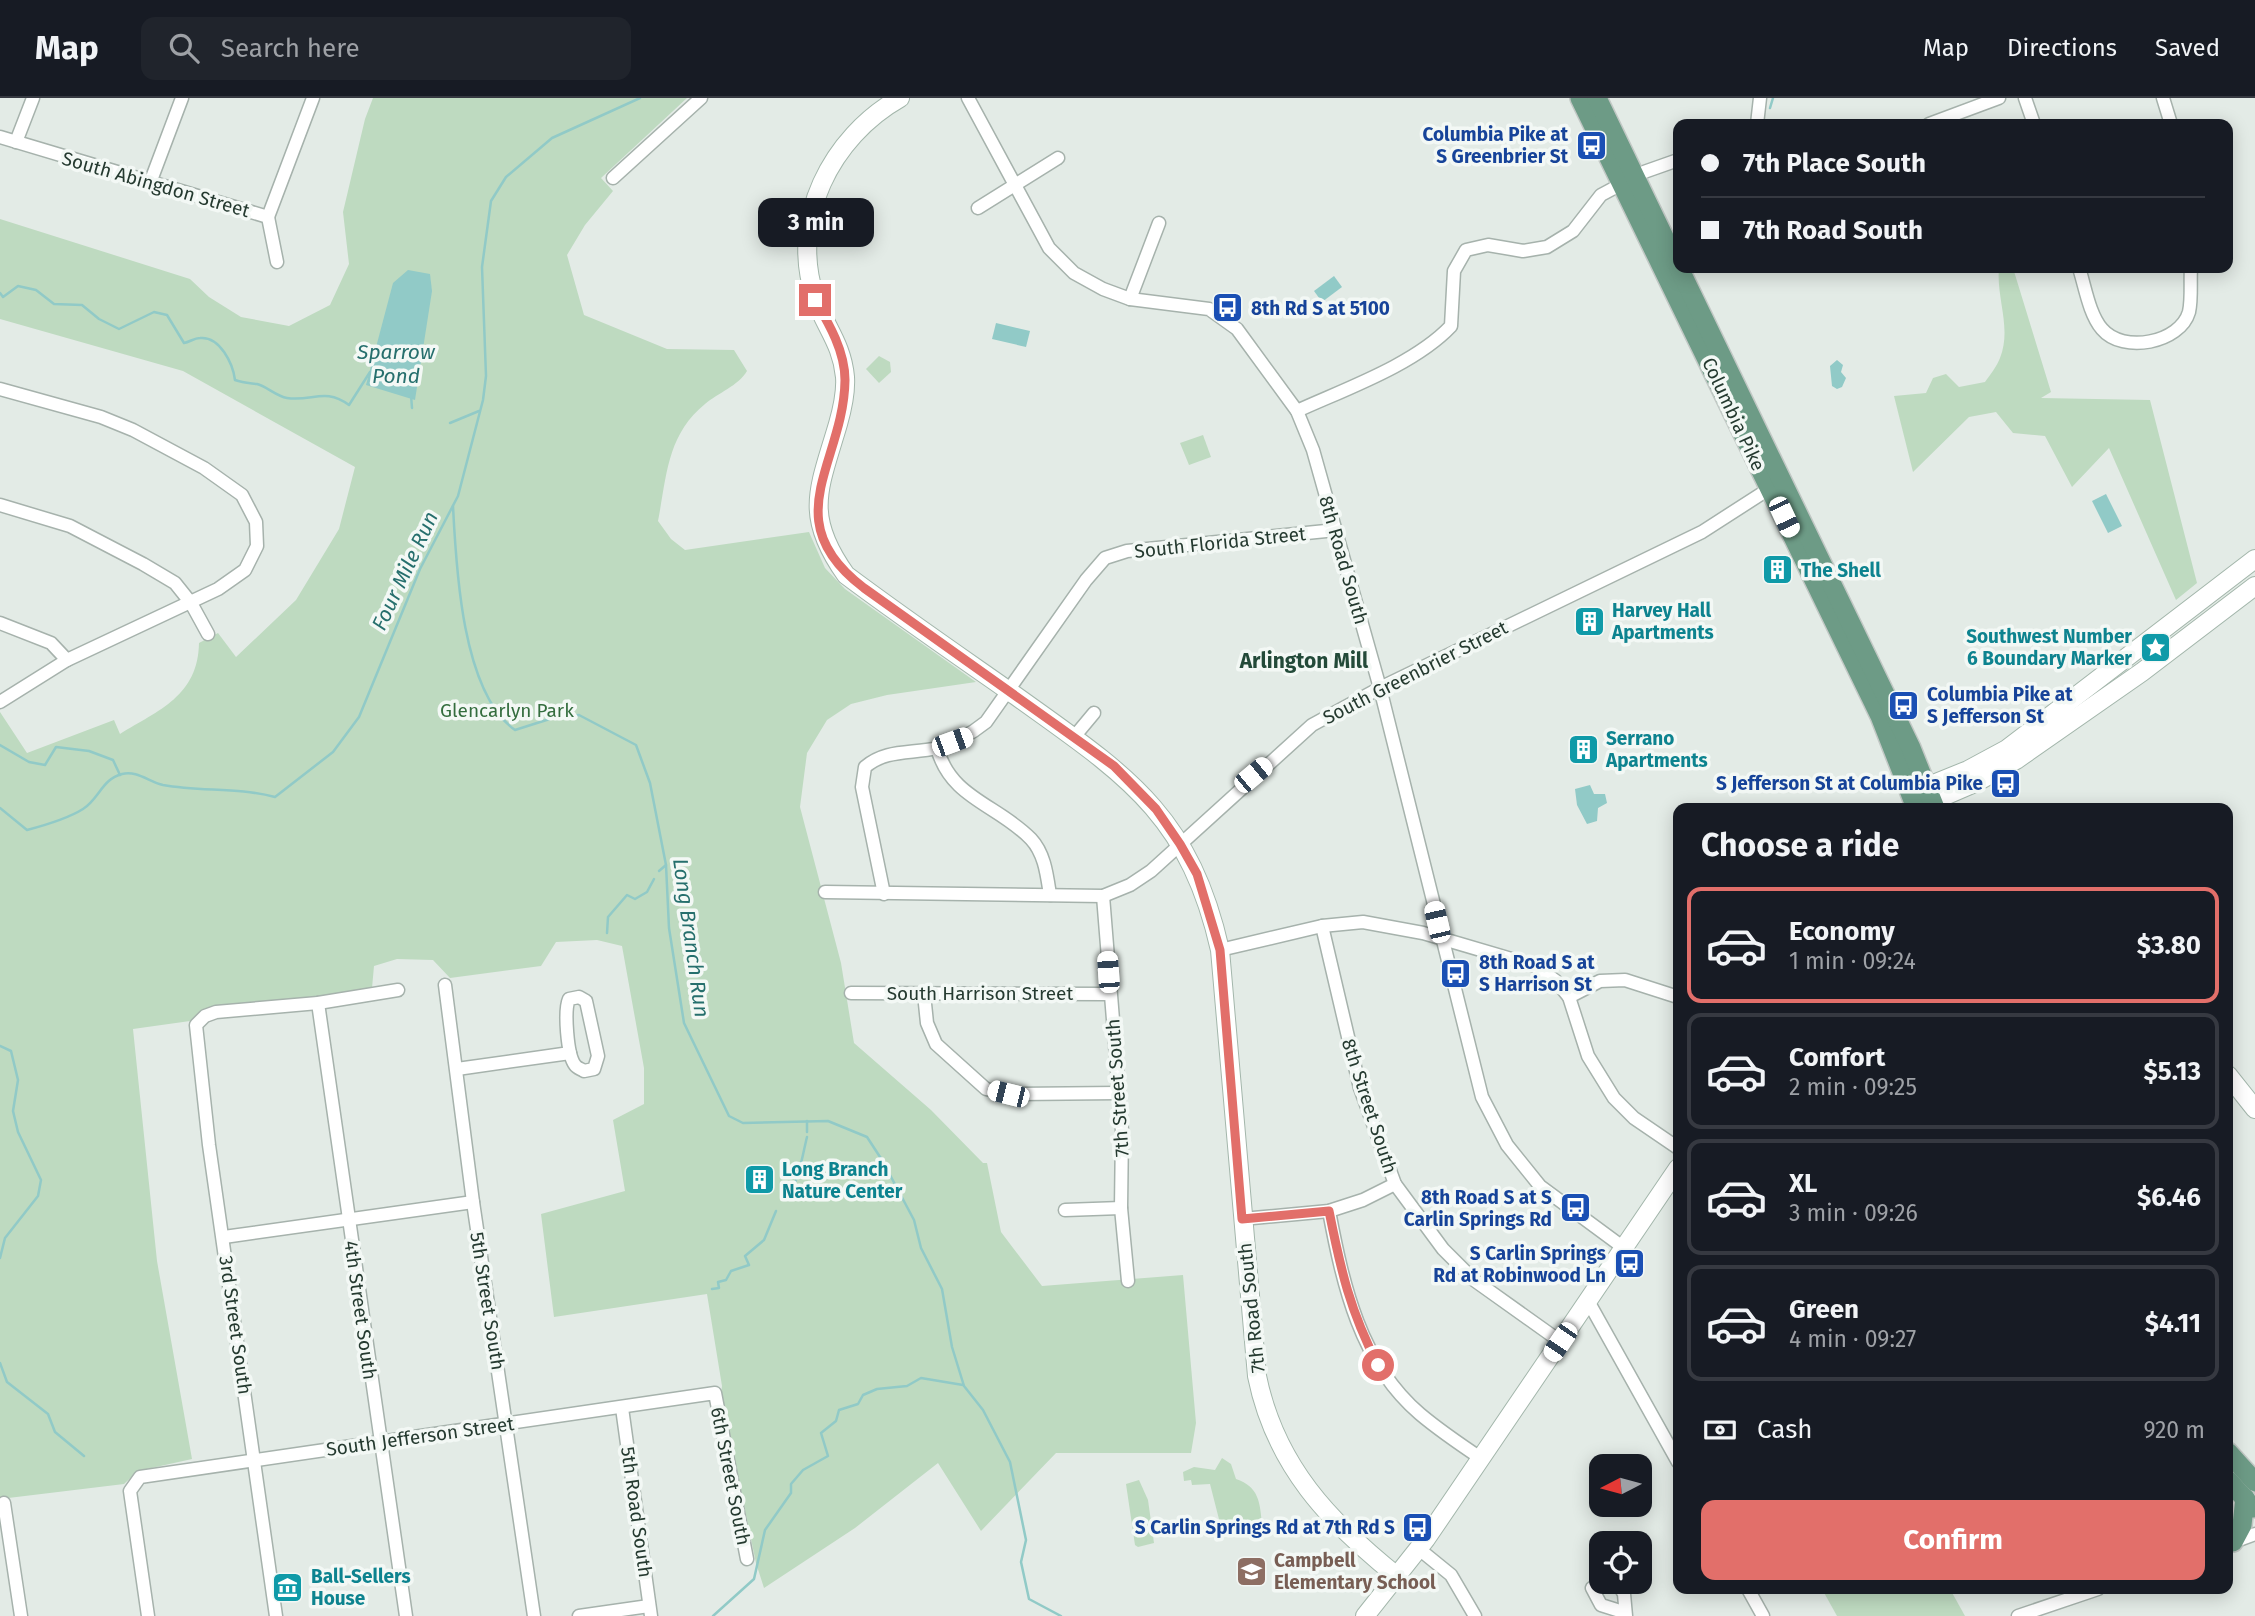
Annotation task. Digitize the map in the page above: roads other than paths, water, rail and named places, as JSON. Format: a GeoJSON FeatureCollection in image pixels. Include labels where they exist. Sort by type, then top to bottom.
{"type":"FeatureCollection","features":[{"type":"Feature","properties":{"kind":"main road","name":"Columbia Pike"},"geometry":{"type":"LineString","coordinates":[[1580,98],[1673,257]]}},
{"type":"Feature","properties":{"kind":"main road","name":"Columbia Pike"},"geometry":{"type":"LineString","coordinates":[[1597,98],[1628,180],[1775,485]]}},
{"type":"Feature","properties":{"kind":"main road","name":"Columbia Pike"},"geometry":{"type":"LineString","coordinates":[[1682,273],[1880,716],[1925,799]]}},
{"type":"Feature","properties":{"kind":"main road"},"geometry":{"type":"LineString","coordinates":[[2233,1461],[2252,1497],[2233,1538]]}},
{"type":"Feature","properties":{"kind":"main road"},"geometry":{"type":"LineString","coordinates":[[2233,1484],[2252,1497]]}},
{"type":"Feature","properties":{"kind":"street"},"geometry":{"type":"LineString","coordinates":[[16,142],[33,98]]}},
{"type":"Feature","properties":{"kind":"street"},"geometry":{"type":"LineString","coordinates":[[150,183],[182,98]]}},
{"type":"Feature","properties":{"kind":"street"},"geometry":{"type":"LineString","coordinates":[[268,216],[313,98]]}},
{"type":"Feature","properties":{"kind":"street"},"geometry":{"type":"LineString","coordinates":[[613,178],[701,98]]}},
{"type":"Feature","properties":{"kind":"street","name":"7th Road South"},"geometry":{"type":"LineString","coordinates":[[900,98],[879,110],[824,174],[808,220],[809,272],[815,300],[836,338],[845,378],[840,415],[819,489],[820,526],[830,552],[846,575],[1074,737],[1134,783],[1180,844],[1197,874],[1220,950],[1257,1377],[1271,1430],[1289,1465],[1309,1492],[1398,1577]]}},
{"type":"Feature","properties":{"kind":"street","name":"8th Road South"},"geometry":{"type":"LineString","coordinates":[[968,98],[1049,248],[1061,262],[1089,282],[1130,299],[1209,309],[1237,329],[1297,411],[1313,450],[1380,688],[1482,1097],[1507,1145],[1540,1186],[1624,1248]]}},
{"type":"Feature","properties":{"kind":"street"},"geometry":{"type":"LineString","coordinates":[[1757,119],[1760,98]]}},
{"type":"Feature","properties":{"kind":"street"},"geometry":{"type":"LineString","coordinates":[[1942,119],[1998,98]]}},
{"type":"Feature","properties":{"kind":"street"},"geometry":{"type":"LineString","coordinates":[[2025,98],[2032,119]]}},
{"type":"Feature","properties":{"kind":"street"},"geometry":{"type":"LineString","coordinates":[[2163,98],[2169,119]]}},
{"type":"Feature","properties":{"kind":"street","name":"South Abingdon Street"},"geometry":{"type":"LineString","coordinates":[[0,137],[268,216],[277,262]]}},
{"type":"Feature","properties":{"kind":"street"},"geometry":{"type":"LineString","coordinates":[[978,208],[1058,158]]}},
{"type":"Feature","properties":{"kind":"street"},"geometry":{"type":"LineString","coordinates":[[1297,411],[1387,369],[1441,337],[1451,326],[1454,271],[1466,250],[1488,245],[1523,251],[1547,247],[1573,231],[1592,204],[1628,180],[1673,162]]}},
{"type":"Feature","properties":{"kind":"street"},"geometry":{"type":"LineString","coordinates":[[1130,299],[1159,223]]}},
{"type":"Feature","properties":{"kind":"street"},"geometry":{"type":"LineString","coordinates":[[2081,273],[2093,313],[2107,335],[2129,341],[2153,341],[2176,333],[2189,312],[2191,273]]}},
{"type":"Feature","properties":{"kind":"street"},"geometry":{"type":"LineString","coordinates":[[0,389],[61,404],[133,430],[204,468],[242,495],[256,522],[257,546],[245,570],[218,589],[67,660],[0,702]]}},
{"type":"Feature","properties":{"kind":"street","name":"South Greenbrier Street"},"geometry":{"type":"LineString","coordinates":[[825,892],[1103,896],[1130,885],[1180,844],[1312,724],[1380,688],[1702,532],[1775,485]]}},
{"type":"Feature","properties":{"kind":"street"},"geometry":{"type":"LineString","coordinates":[[0,505],[70,526],[175,583],[191,603],[208,634]]}},
{"type":"Feature","properties":{"kind":"street","name":"South Florida Street"},"geometry":{"type":"LineString","coordinates":[[884,894],[862,787],[865,767],[878,756],[937,748],[967,737],[986,722],[1105,558],[1127,551],[1336,530]]}},
{"type":"Feature","properties":{"kind":"street"},"geometry":{"type":"LineString","coordinates":[[1925,799],[2017,741],[2255,559]]}},
{"type":"Feature","properties":{"kind":"street"},"geometry":{"type":"LineString","coordinates":[[1925,799],[1978,782],[2016,760],[2142,672],[2255,586]]}},
{"type":"Feature","properties":{"kind":"street"},"geometry":{"type":"LineString","coordinates":[[0,623],[51,643],[67,660]]}},
{"type":"Feature","properties":{"kind":"street"},"geometry":{"type":"LineString","coordinates":[[1074,737],[1094,713]]}},
{"type":"Feature","properties":{"kind":"street"},"geometry":{"type":"LineString","coordinates":[[937,748],[950,780],[1032,841],[1045,865],[1050,895]]}},
{"type":"Feature","properties":{"kind":"street","name":"7th Street South"},"geometry":{"type":"LineString","coordinates":[[1103,896],[1119,1093],[1123,1173],[1121,1208],[1128,1281]]}},
{"type":"Feature","properties":{"kind":"street"},"geometry":{"type":"LineString","coordinates":[[1220,950],[1322,926],[1363,922],[1441,938],[1535,966],[1556,981],[1569,997],[1599,1078],[1634,1118],[1673,1145]]}},
{"type":"Feature","properties":{"kind":"street","name":"8th Street South"},"geometry":{"type":"LineString","coordinates":[[1322,926],[1360,1088],[1395,1184],[1443,1249],[1475,1280],[1560,1342]]}},
{"type":"Feature","properties":{"kind":"street"},"geometry":{"type":"LineString","coordinates":[[1569,997],[1600,981],[1625,980],[1673,995]]}},
{"type":"Feature","properties":{"kind":"street","name":"5th Street South"},"geometry":{"type":"LineString","coordinates":[[445,985],[473,1202],[534,1616]]}},
{"type":"Feature","properties":{"kind":"street"},"geometry":{"type":"LineString","coordinates":[[318,1003],[398,990]]}},
{"type":"Feature","properties":{"kind":"street","name":"South Harrison Street"},"geometry":{"type":"LineString","coordinates":[[850,993],[1110,994]]}},
{"type":"Feature","properties":{"kind":"street"},"geometry":{"type":"LineString","coordinates":[[924,994],[928,1023],[936,1044],[986,1088],[1008,1094],[1119,1093]]}},
{"type":"Feature","properties":{"kind":"street"},"geometry":{"type":"LineString","coordinates":[[579,997],[586,1001],[598,1063],[594,1069],[584,1071],[575,1065],[570,1053],[565,1009],[569,999],[579,997]]}},
{"type":"Feature","properties":{"kind":"street","name":"3rd Street South"},"geometry":{"type":"LineString","coordinates":[[276,1616],[195,1033],[200,1020],[216,1012],[318,1003]]}},
{"type":"Feature","properties":{"kind":"street","name":"4th Street South"},"geometry":{"type":"LineString","coordinates":[[318,1003],[406,1616]]}},
{"type":"Feature","properties":{"kind":"street"},"geometry":{"type":"LineString","coordinates":[[457,1069],[570,1053]]}},
{"type":"Feature","properties":{"kind":"street"},"geometry":{"type":"LineString","coordinates":[[2233,1081],[2255,1109]]}},
{"type":"Feature","properties":{"kind":"street"},"geometry":{"type":"LineString","coordinates":[[1365,1616],[1419,1549],[1482,1459],[1673,1175]]}},
{"type":"Feature","properties":{"kind":"street"},"geometry":{"type":"LineString","coordinates":[[1242,1219],[1329,1211],[1363,1200],[1395,1184]]}},
{"type":"Feature","properties":{"kind":"street"},"geometry":{"type":"LineString","coordinates":[[224,1237],[473,1202]]}},
{"type":"Feature","properties":{"kind":"street"},"geometry":{"type":"LineString","coordinates":[[1065,1210],[1121,1208]]}},
{"type":"Feature","properties":{"kind":"street"},"geometry":{"type":"LineString","coordinates":[[1329,1211],[1340,1269],[1355,1320],[1378,1365],[1418,1413],[1482,1459]]}},
{"type":"Feature","properties":{"kind":"street"},"geometry":{"type":"LineString","coordinates":[[1588,1301],[1673,1452]]}},
{"type":"Feature","properties":{"kind":"street","name":"South Jefferson Street"},"geometry":{"type":"LineString","coordinates":[[148,1616],[130,1488],[140,1477],[715,1393]]}},
{"type":"Feature","properties":{"kind":"street","name":"6th Street South"},"geometry":{"type":"LineString","coordinates":[[715,1393],[747,1559]]}},
{"type":"Feature","properties":{"kind":"street","name":"5th Road South"},"geometry":{"type":"LineString","coordinates":[[622,1408],[650,1611]]}},
{"type":"Feature","properties":{"kind":"street"},"geometry":{"type":"LineString","coordinates":[[4,1503],[21,1616]]}},
{"type":"Feature","properties":{"kind":"street"},"geometry":{"type":"LineString","coordinates":[[2233,1542],[2255,1534]]}},
{"type":"Feature","properties":{"kind":"street"},"geometry":{"type":"LineString","coordinates":[[1419,1549],[1451,1575],[1475,1616]]}},
{"type":"Feature","properties":{"kind":"street"},"geometry":{"type":"LineString","coordinates":[[1595,1594],[1601,1605],[1625,1614],[1624,1594]]}},
{"type":"Feature","properties":{"kind":"street"},"geometry":{"type":"LineString","coordinates":[[1751,1594],[1763,1616]]}},
{"type":"Feature","properties":{"kind":"street"},"geometry":{"type":"LineString","coordinates":[[2018,1616],[2083,1594]]}},
{"type":"Feature","properties":{"kind":"street"},"geometry":{"type":"LineString","coordinates":[[579,1616],[650,1611]]}},
{"type":"Feature","properties":{"kind":"water","name":"Sparrow Pond"},"geometry":{"type":"Polygon","coordinates":[[[408,270],[430,274],[432,291],[415,400],[366,385],[393,283],[408,270]]]}},
{"type":"Feature","properties":{"kind":"water"},"geometry":{"type":"Polygon","coordinates":[[[1334,276],[1342,287],[1322,302],[1314,291],[1334,276]]]}},
{"type":"Feature","properties":{"kind":"water"},"geometry":{"type":"Polygon","coordinates":[[[996,323],[1030,331],[1026,347],[992,339],[996,323]]]}},
{"type":"Feature","properties":{"kind":"water"},"geometry":{"type":"Polygon","coordinates":[[[1837,360],[1843,365],[1841,372],[1846,378],[1842,387],[1837,389],[1832,386],[1830,366],[1837,360]]]}},
{"type":"Feature","properties":{"kind":"water"},"geometry":{"type":"Polygon","coordinates":[[[2106,494],[2122,526],[2108,533],[2092,501],[2106,494]]]}},
{"type":"Feature","properties":{"kind":"water"},"geometry":{"type":"Polygon","coordinates":[[[1590,785],[1594,794],[1605,794],[1607,803],[1598,808],[1597,821],[1587,824],[1577,805],[1575,789],[1590,785]]]}},
{"type":"Feature","properties":{"kind":"waterway","name":"Four Mile Run"},"geometry":{"type":"LineString","coordinates":[[0,808],[27,830],[63,819],[83,809],[110,780],[127,773],[163,785],[275,797],[333,752],[359,717],[420,569],[458,496],[483,400],[486,376],[482,267],[491,201],[506,177],[552,138],[640,98]]}},
{"type":"Feature","properties":{"kind":"waterway"},"geometry":{"type":"LineString","coordinates":[[1770,108],[1773,98]]}},
{"type":"Feature","properties":{"kind":"waterway"},"geometry":{"type":"LineString","coordinates":[[0,293],[3,297],[18,286],[36,290],[54,304],[82,305],[99,319],[119,329],[154,312],[167,315],[184,343],[198,338],[214,341],[232,366],[235,380],[260,385],[287,398],[325,396],[349,405],[370,372]]}},
{"type":"Feature","properties":{"kind":"waterway"},"geometry":{"type":"LineString","coordinates":[[411,395],[412,408]]}},
{"type":"Feature","properties":{"kind":"waterway"},"geometry":{"type":"LineString","coordinates":[[450,423],[479,411]]}},
{"type":"Feature","properties":{"kind":"waterway","name":"Long Branch Run"},"geometry":{"type":"LineString","coordinates":[[453,506],[456,562],[465,627],[483,688],[497,712],[515,730],[556,717],[579,715],[636,745],[650,783],[666,865],[669,928],[684,1023],[729,1116],[743,1123],[828,1121],[867,1137],[882,1160],[914,1220],[921,1248],[942,1289],[952,1347],[964,1386],[983,1410],[1010,1462],[1026,1540],[1021,1562],[1029,1599],[1061,1616]]}},
{"type":"Feature","properties":{"kind":"waterway"},"geometry":{"type":"LineString","coordinates":[[0,745],[29,762],[45,765],[56,747],[89,751],[113,760],[120,775]]}},
{"type":"Feature","properties":{"kind":"waterway","name":"Long Branch Run"},"geometry":{"type":"LineString","coordinates":[[659,871],[666,865]]}},
{"type":"Feature","properties":{"kind":"waterway"},"geometry":{"type":"LineString","coordinates":[[607,933],[608,917],[627,895],[635,899],[647,892],[654,879]]}},
{"type":"Feature","properties":{"kind":"waterway","name":"Four Mile Run"},"geometry":{"type":"LineString","coordinates":[[0,1046],[11,1051],[18,1080],[13,1111],[18,1132],[41,1180],[38,1196],[5,1238],[0,1258]]}},
{"type":"Feature","properties":{"kind":"waterway"},"geometry":{"type":"LineString","coordinates":[[807,1121],[807,1132]]}},
{"type":"Feature","properties":{"kind":"waterway"},"geometry":{"type":"LineString","coordinates":[[793,1187],[807,1137]]}},
{"type":"Feature","properties":{"kind":"waterway"},"geometry":{"type":"LineString","coordinates":[[712,1289],[719,1288],[718,1282],[726,1280],[731,1271],[749,1265],[745,1256],[764,1240],[776,1211]]}},
{"type":"Feature","properties":{"kind":"waterway"},"geometry":{"type":"LineString","coordinates":[[0,1363],[7,1382],[48,1414],[55,1432],[84,1456]]}},
{"type":"Feature","properties":{"kind":"waterway"},"geometry":{"type":"LineString","coordinates":[[713,1616],[754,1579],[765,1530],[791,1493],[791,1484],[803,1470],[828,1456],[821,1433],[836,1421],[839,1410],[858,1404],[863,1395],[877,1389],[907,1386],[921,1378],[963,1385]]}},
{"type":"Feature","properties":{"kind":"place","name":"Columbia Pike at S Greenbrier St"},"geometry":{"type":"Point","coordinates":[1591,145]}},
{"type":"Feature","properties":{"kind":"place","name":"8th Rd S at 5100"},"geometry":{"type":"Point","coordinates":[1228,308]}},
{"type":"Feature","properties":{"kind":"place","name":"The Shell"},"geometry":{"type":"Point","coordinates":[1778,570]}},
{"type":"Feature","properties":{"kind":"place","name":"Harvey Hall Apartments"},"geometry":{"type":"Point","coordinates":[1589,621]}},
{"type":"Feature","properties":{"kind":"place","name":"Southwest Number 6 Boundary Marker"},"geometry":{"type":"Point","coordinates":[2155,647]}},
{"type":"Feature","properties":{"kind":"place","name":"Columbia Pike at S Jefferson St"},"geometry":{"type":"Point","coordinates":[1904,705]}},
{"type":"Feature","properties":{"kind":"place","name":"Serrano Apartments"},"geometry":{"type":"Point","coordinates":[1583,749]}},
{"type":"Feature","properties":{"kind":"place","name":"S Jefferson St at Columbia Pike"},"geometry":{"type":"Point","coordinates":[2006,783]}},
{"type":"Feature","properties":{"kind":"place","name":"8th Road S at S Harrison St"},"geometry":{"type":"Point","coordinates":[1456,973]}},
{"type":"Feature","properties":{"kind":"place","name":"Long Branch Nature Center"},"geometry":{"type":"Point","coordinates":[759,1180]}},
{"type":"Feature","properties":{"kind":"place","name":"8th Road S at S Carlin Springs Rd"},"geometry":{"type":"Point","coordinates":[1575,1208]}},
{"type":"Feature","properties":{"kind":"place","name":"S Carlin Springs Rd at Robinwood Ln"},"geometry":{"type":"Point","coordinates":[1629,1264]}},
{"type":"Feature","properties":{"kind":"place","name":"S Carlin Springs Rd at 7th Rd S"},"geometry":{"type":"Point","coordinates":[1418,1527]}},
{"type":"Feature","properties":{"kind":"place","name":"Campbell Elementary School"},"geometry":{"type":"Point","coordinates":[1251,1571]}},
{"type":"Feature","properties":{"kind":"place","name":"Ball-Sellers House"},"geometry":{"type":"Point","coordinates":[288,1587]}},
{"type":"Feature","properties":{"kind":"district","name":"Arlington Mill"},"geometry":{"type":"Point","coordinates":[1304,661]}},
{"type":"Feature","properties":{"kind":"park label","name":"Glencarlyn Park"},"geometry":{"type":"Point","coordinates":[507,710]}}]}
